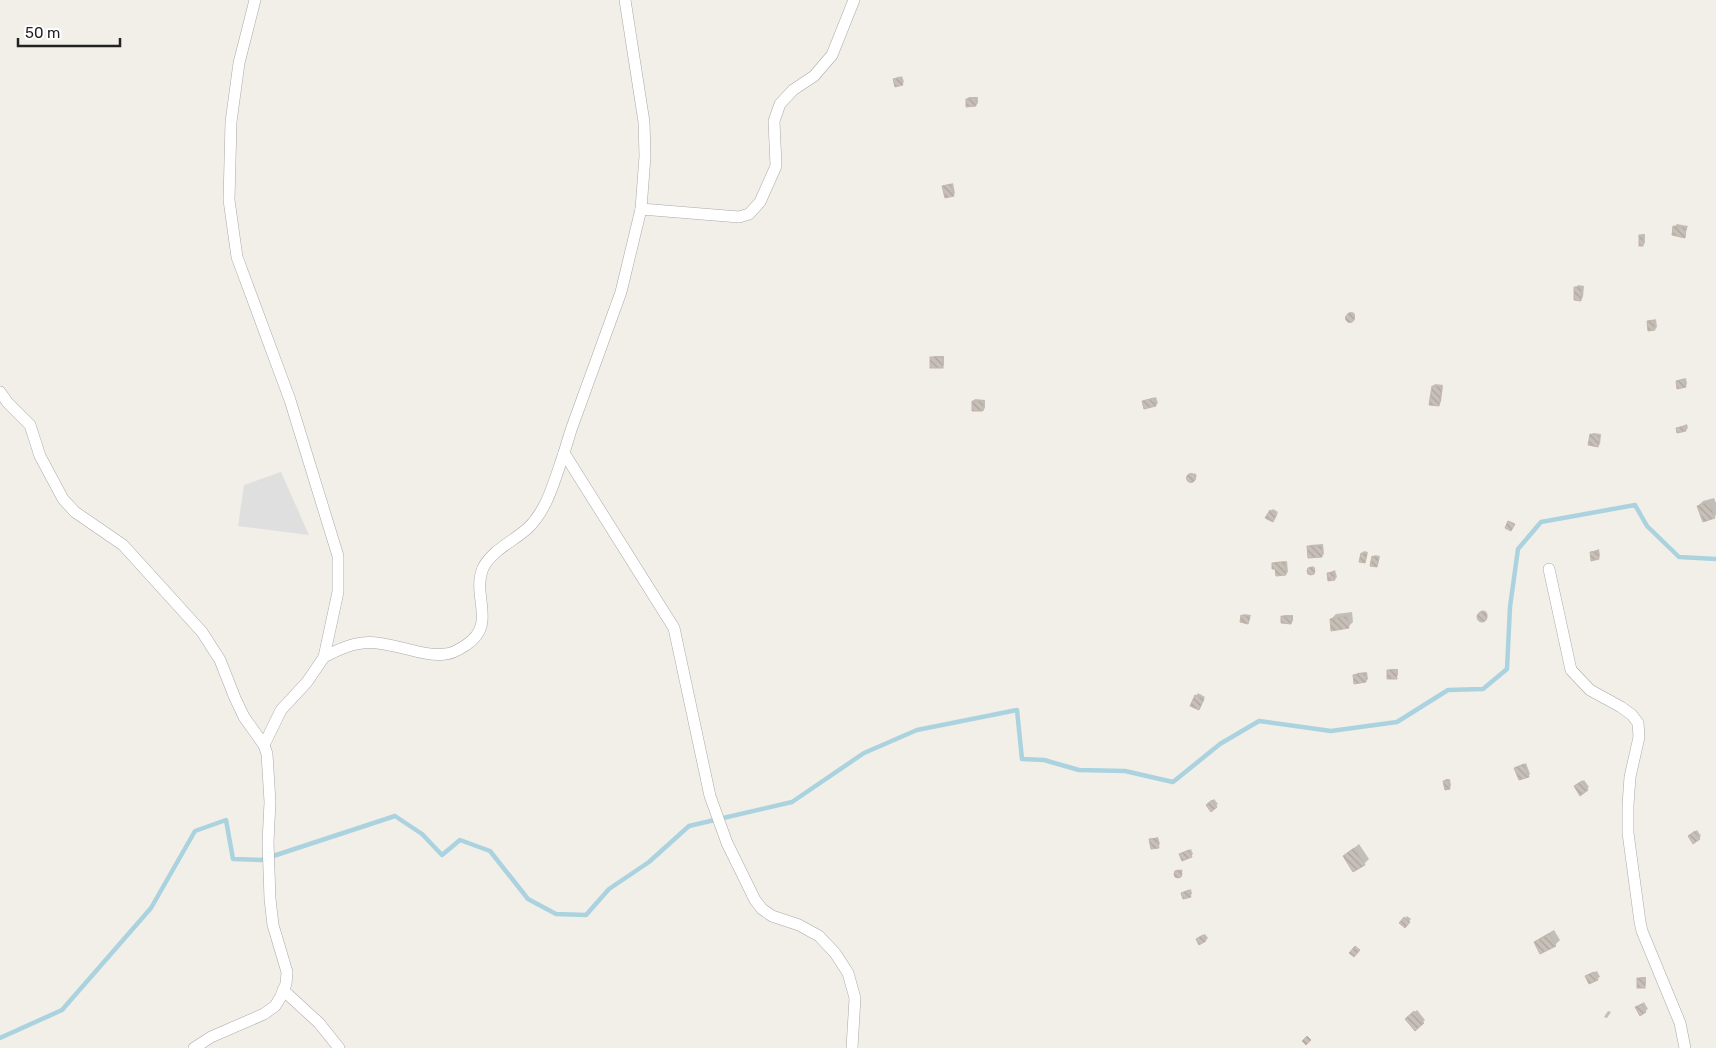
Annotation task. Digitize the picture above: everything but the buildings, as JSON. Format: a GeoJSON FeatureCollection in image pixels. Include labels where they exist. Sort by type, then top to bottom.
{"type":"FeatureCollection","features":[{"type":"Feature","properties":{"kind":"street"},"geometry":{"type":"LineString","coordinates":[[255,0],[239,63],[230,122],[229,200],[237,256],[290,400],[338,556],[338,592],[324,657],[307,682],[281,710],[264,745]]}},
{"type":"Feature","properties":{"kind":"street"},"geometry":{"type":"LineString","coordinates":[[324,657],[343,647],[361,642],[377,642],[420,652],[447,654],[474,639],[480,631],[482,622],[481,577],[485,565],[494,555],[529,527],[550,492],[621,292],[641,209],[645,156],[644,122],[625,0]]}},
{"type":"Feature","properties":{"kind":"street"},"geometry":{"type":"LineString","coordinates":[[641,209],[739,217],[749,214],[755,209],[776,166],[774,122],[780,104],[793,90],[814,76],[832,55],[854,0]]}},
{"type":"Feature","properties":{"kind":"street"},"geometry":{"type":"LineString","coordinates":[[0,392],[30,425],[40,456],[63,500],[74,512],[123,545],[202,632],[220,660],[234,698],[264,745],[269,763],[268,842],[270,899],[273,925],[286,972],[286,984],[275,1006],[264,1014],[211,1037],[194,1048]]}},
{"type":"Feature","properties":{"kind":"street"},"geometry":{"type":"LineString","coordinates":[[564,453],[674,628],[710,796],[727,843],[755,900],[762,909],[772,916],[800,925],[819,936],[836,953],[848,973],[855,998],[852,1048]]}},
{"type":"Feature","properties":{"kind":"street"},"geometry":{"type":"LineString","coordinates":[[1549,569],[1571,670],[1590,690],[1621,707],[1632,715],[1638,723],[1639,737],[1630,777],[1628,833],[1640,922],[1680,1023],[1685,1048]]}},
{"type":"Feature","properties":{"kind":"street"},"geometry":{"type":"LineString","coordinates":[[284,990],[319,1023],[339,1048]]}},
{"type":"Feature","properties":{"kind":"shaded area"},"geometry":{"type":"Polygon","coordinates":[[[281,472],[309,535],[238,526],[244,485],[281,472]]]}},
{"type":"Feature","properties":{"kind":"waterway"},"geometry":{"type":"LineString","coordinates":[[0,1038],[62,1010],[151,908],[195,831],[226,820],[233,859],[261,860],[395,816],[422,834],[442,855],[460,840],[490,851],[528,899],[556,914],[586,915],[609,889],[649,862],[689,826],[792,802],[864,753],[917,730],[1017,710],[1022,759],[1044,760],[1079,770],[1125,771],[1173,782],[1220,744],[1259,721],[1331,731],[1397,722],[1448,690],[1483,689],[1507,669],[1510,607],[1518,549],[1541,522],[1635,505],[1647,526],[1679,557],[1716,559]]}}]}
